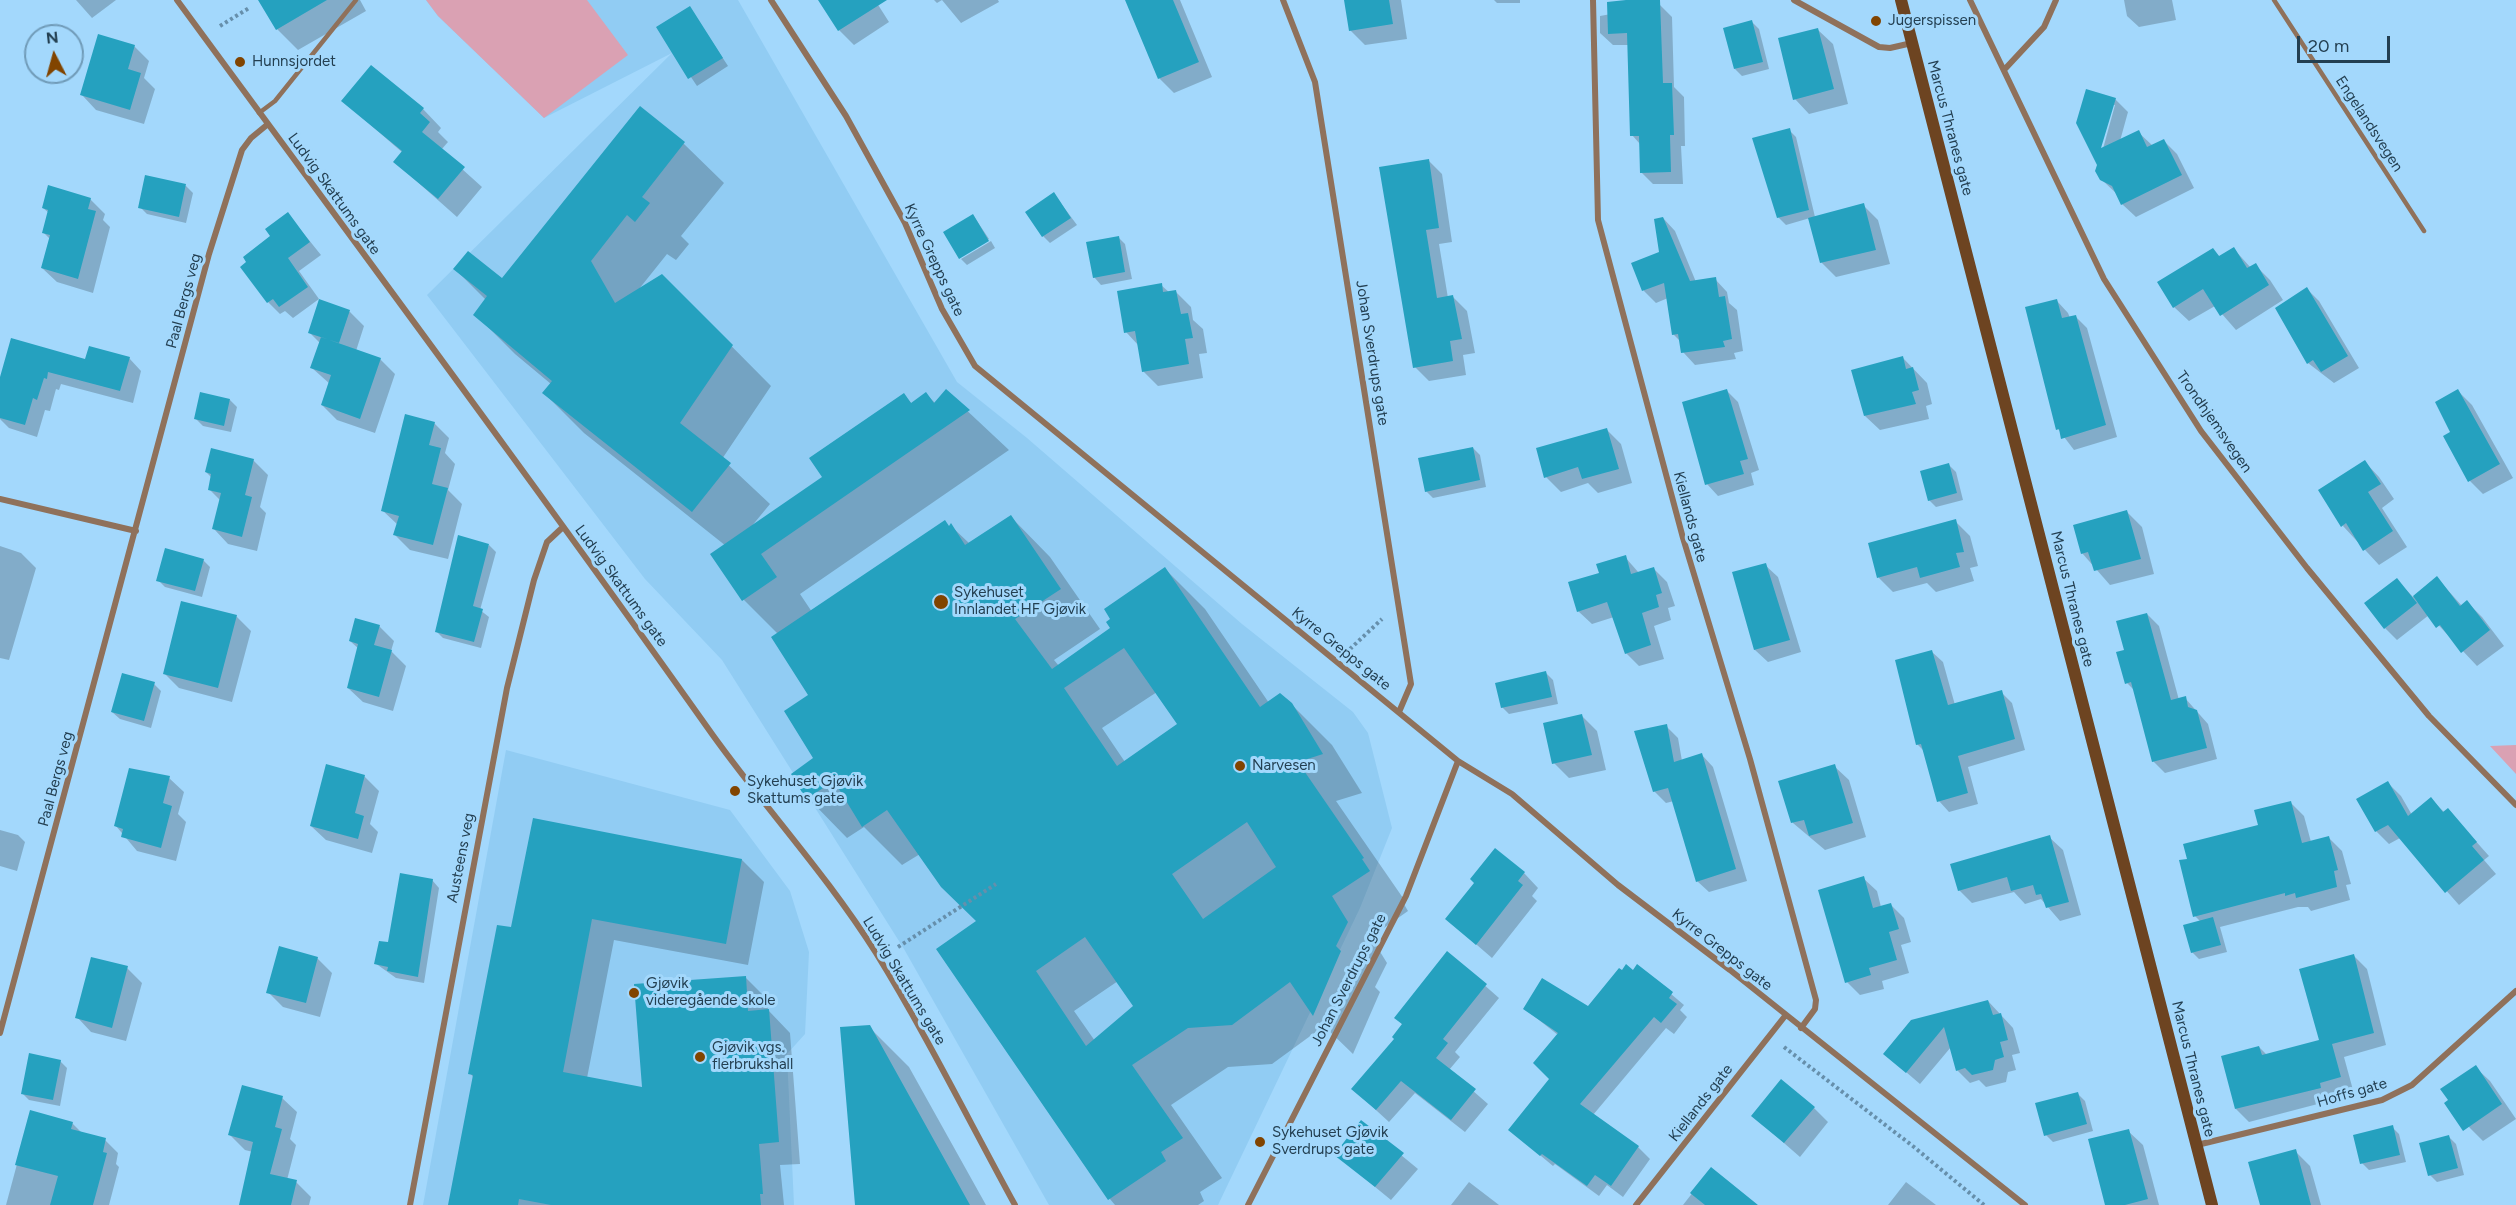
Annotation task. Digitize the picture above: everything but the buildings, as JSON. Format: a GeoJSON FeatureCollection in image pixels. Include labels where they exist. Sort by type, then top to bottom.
{"type":"FeatureCollection","features":[{"type":"Feature","properties":{"kind":"main road","name":"Marcus Thranes gate"},"geometry":{"type":"LineString","coordinates":[[1901,0],[2212,1205]]}},
{"type":"Feature","properties":{"kind":"street","name":"Ludvig Skattums gate"},"geometry":{"type":"LineString","coordinates":[[177,0],[563,527],[753,792],[816,866],[875,952],[954,1090],[1015,1205]]}},
{"type":"Feature","properties":{"kind":"street","name":"Kyrre Grepps gate"},"geometry":{"type":"LineString","coordinates":[[771,0],[846,116],[905,223],[942,309],[975,366],[1458,761],[1512,794],[1618,885],[2025,1205]]}},
{"type":"Feature","properties":{"kind":"street","name":"Johan Sverdrups gate"},"geometry":{"type":"LineString","coordinates":[[1283,0],[1316,82],[1401,606],[1411,684],[1400,712]]}},
{"type":"Feature","properties":{"kind":"street","name":"Kiellands gate"},"geometry":{"type":"LineString","coordinates":[[1593,0],[1598,220],[1683,538],[1750,759],[1814,991],[1815,1010],[1801,1028]]}},
{"type":"Feature","properties":{"kind":"street"},"geometry":{"type":"LineString","coordinates":[[1794,0],[1879,47],[1890,48],[1912,43]]}},
{"type":"Feature","properties":{"kind":"street","name":"Trondhjemsvegen"},"geometry":{"type":"LineString","coordinates":[[1970,0],[2061,194],[2104,279],[2201,430],[2307,568],[2429,716],[2516,805]]}},
{"type":"Feature","properties":{"kind":"street"},"geometry":{"type":"LineString","coordinates":[[2004,70],[2044,27],[2056,0]]}},
{"type":"Feature","properties":{"kind":"street","name":"Paal Bergs veg"},"geometry":{"type":"LineString","coordinates":[[0,1033],[209,254],[242,150],[251,138],[268,124]]}},
{"type":"Feature","properties":{"kind":"street"},"geometry":{"type":"LineString","coordinates":[[0,499],[136,531]]}},
{"type":"Feature","properties":{"kind":"street","name":"Austeens veg"},"geometry":{"type":"LineString","coordinates":[[410,1205],[507,687],[534,580],[547,542],[563,527]]}},
{"type":"Feature","properties":{"kind":"street","name":"Johan Sverdrups gate"},"geometry":{"type":"LineString","coordinates":[[1248,1205],[1406,896],[1458,761]]}},
{"type":"Feature","properties":{"kind":"street","name":"Hoffs gate"},"geometry":{"type":"LineString","coordinates":[[2197,1145],[2382,1100],[2412,1084],[2516,991]]}},
{"type":"Feature","properties":{"kind":"street","name":"Kiellands gate"},"geometry":{"type":"LineString","coordinates":[[1636,1205],[1785,1016]]}},
{"type":"Feature","properties":{"kind":"lane"},"geometry":{"type":"LineString","coordinates":[[259,113],[274,100],[356,0]]}},
{"type":"Feature","properties":{"kind":"lane","name":"Engelandsvegen"},"geometry":{"type":"LineString","coordinates":[[2274,0],[2424,231]]}},
{"type":"Feature","properties":{"kind":"path"},"geometry":{"type":"LineString","coordinates":[[220,26],[249,8]]}},
{"type":"Feature","properties":{"kind":"path"},"geometry":{"type":"LineString","coordinates":[[1350,649],[1392,608],[1401,606]]}},
{"type":"Feature","properties":{"kind":"path"},"geometry":{"type":"LineString","coordinates":[[898,947],[996,884]]}},
{"type":"Feature","properties":{"kind":"path"},"geometry":{"type":"LineString","coordinates":[[1783,1046],[1914,1147],[1984,1205]]}},
{"type":"Feature","properties":{"kind":"shaded area","name":"Sykehuset Innlandet HF Gjøvik"},"geometry":{"type":"Polygon","coordinates":[[[426,0],[738,0],[957,382],[1027,438],[1242,624],[1353,712],[1368,733],[1392,828],[1360,908],[1218,1205],[1049,1205],[904,949],[722,660],[645,579],[427,295],[672,53],[544,118],[438,16],[426,0]]]}},
{"type":"Feature","properties":{"kind":"shaded area"},"geometry":{"type":"Polygon","coordinates":[[[426,0],[587,0],[628,55],[544,118],[438,16],[426,0]]]}},
{"type":"Feature","properties":{"kind":"shaded area"},"geometry":{"type":"Polygon","coordinates":[[[2516,745],[2516,774],[2490,746],[2516,745]]]}},
{"type":"Feature","properties":{"kind":"shaded area","name":"Gjøvik videregående skole"},"geometry":{"type":"Polygon","coordinates":[[[506,750],[730,810],[790,891],[809,952],[805,1034],[787,1054],[794,1205],[423,1205],[506,750]]]}},
{"type":"Feature","properties":{"kind":"place","name":"Jugerspissen"},"geometry":{"type":"Point","coordinates":[1876,21]}},
{"type":"Feature","properties":{"kind":"place","name":"Hunnsjordet"},"geometry":{"type":"Point","coordinates":[240,62]}},
{"type":"Feature","properties":{"kind":"place","name":"Sykehuset Innlandet HF Gjøvik"},"geometry":{"type":"Point","coordinates":[941,602]}},
{"type":"Feature","properties":{"kind":"place","name":"Narvesen"},"geometry":{"type":"Point","coordinates":[1240,766]}},
{"type":"Feature","properties":{"kind":"place","name":"Sykehuset Gjøvik Skattums gate"},"geometry":{"type":"Point","coordinates":[735,791]}},
{"type":"Feature","properties":{"kind":"place","name":"Gjøvik videregående skole"},"geometry":{"type":"Point","coordinates":[634,993]}},
{"type":"Feature","properties":{"kind":"place","name":"Gjøvik vgs. flerbrukshall"},"geometry":{"type":"Point","coordinates":[700,1057]}},
{"type":"Feature","properties":{"kind":"place","name":"Sykehuset Gjøvik Sverdrups gate"},"geometry":{"type":"Point","coordinates":[1260,1142]}}]}
